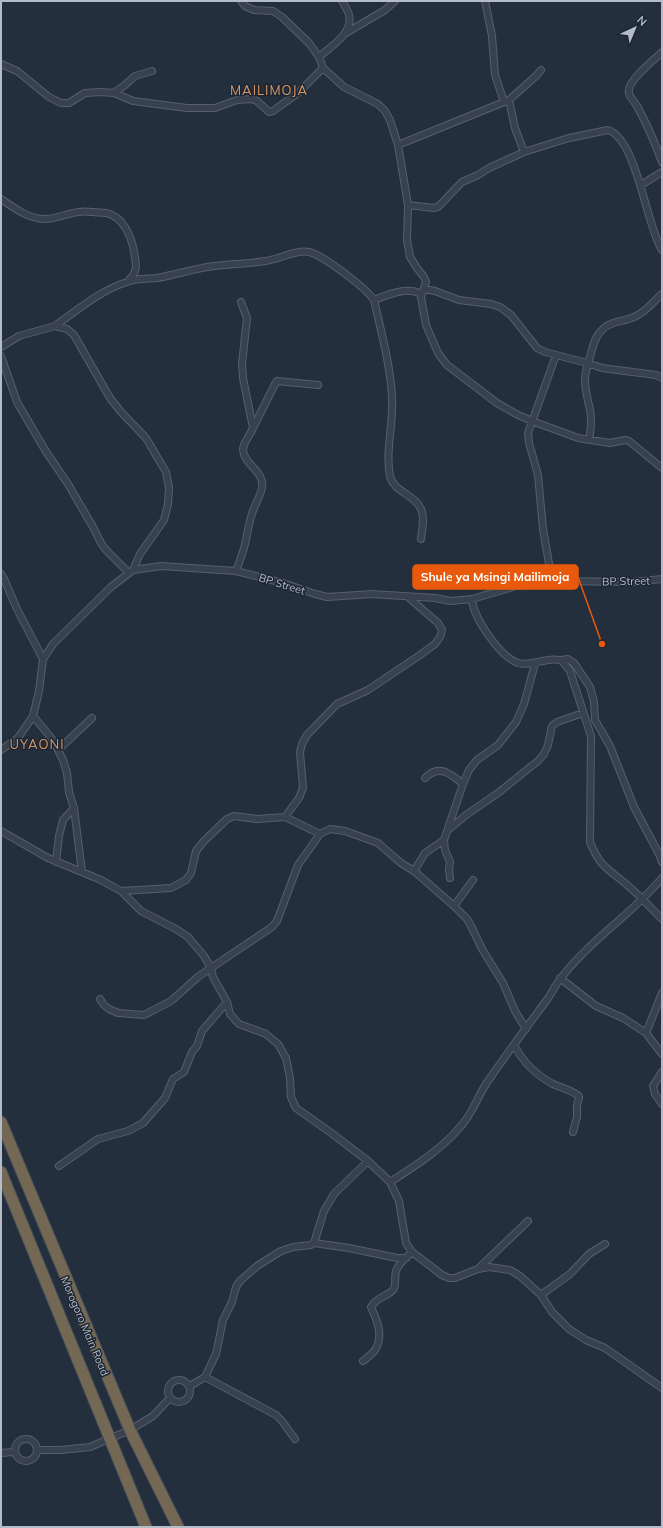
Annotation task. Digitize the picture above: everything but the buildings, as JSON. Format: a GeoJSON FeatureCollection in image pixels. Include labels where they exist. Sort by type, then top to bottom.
{"type":"FeatureCollection","features":[{"type":"Feature","properties":{"kind":"highway","name":"Morogoro Main Road"},"geometry":{"type":"LineString","coordinates":[[1,1122],[130,1430],[178,1527]]}},
{"type":"Feature","properties":{"kind":"highway","name":"Morogoro Main Road"},"geometry":{"type":"LineString","coordinates":[[1,1172],[146,1527]]}},
{"type":"Feature","properties":{"kind":"street"},"geometry":{"type":"LineString","coordinates":[[241,1],[245,6],[254,10],[273,12],[282,16],[309,43],[319,57],[323,68],[344,87],[378,104],[382,108],[390,120],[398,145],[408,205],[407,240],[410,257],[426,282],[435,291]]}},
{"type":"Feature","properties":{"kind":"street"},"geometry":{"type":"LineString","coordinates":[[342,1],[349,16],[346,33]]}},
{"type":"Feature","properties":{"kind":"street"},"geometry":{"type":"LineString","coordinates":[[319,57],[346,33],[385,10],[395,1]]}},
{"type":"Feature","properties":{"kind":"street"},"geometry":{"type":"LineString","coordinates":[[485,1],[492,36],[495,75],[524,152]]}},
{"type":"Feature","properties":{"kind":"street"},"geometry":{"type":"LineString","coordinates":[[662,52],[635,79],[629,89],[629,94],[654,140],[662,162]]}},
{"type":"Feature","properties":{"kind":"street"},"geometry":{"type":"LineString","coordinates":[[1,64],[16,71],[49,97],[61,103],[69,103],[85,93],[101,92],[114,93],[133,101],[187,108],[215,108],[237,100],[252,99],[257,101],[269,112],[273,111],[298,93],[323,68]]}},
{"type":"Feature","properties":{"kind":"street"},"geometry":{"type":"LineString","coordinates":[[398,145],[506,101],[541,70]]}},
{"type":"Feature","properties":{"kind":"street"},"geometry":{"type":"LineString","coordinates":[[114,93],[135,76],[152,71]]}},
{"type":"Feature","properties":{"kind":"street"},"geometry":{"type":"LineString","coordinates":[[408,205],[434,208],[438,207],[462,182],[524,152],[568,138],[608,130],[613,132],[625,149],[641,185],[655,238],[662,250]]}},
{"type":"Feature","properties":{"kind":"street"},"geometry":{"type":"LineString","coordinates":[[641,185],[662,172]]}},
{"type":"Feature","properties":{"kind":"street"},"geometry":{"type":"LineString","coordinates":[[1,199],[17,210],[30,216],[44,219],[57,218],[79,212],[108,213],[121,222],[128,232],[133,244],[137,268],[134,275],[128,281]]}},
{"type":"Feature","properties":{"kind":"street"},"geometry":{"type":"LineString","coordinates":[[1,347],[19,336],[55,326],[80,307],[108,290],[128,281],[156,278],[208,267],[267,261],[302,252],[310,252],[350,277],[369,292],[374,300],[392,398],[391,432],[388,459],[390,477],[394,484],[418,504],[421,509],[421,539]]}},
{"type":"Feature","properties":{"kind":"street"},"geometry":{"type":"LineString","coordinates":[[426,282],[422,297],[426,325],[438,353],[447,365],[497,403],[518,415],[578,438],[610,443],[625,440],[629,441],[662,468]]}},
{"type":"Feature","properties":{"kind":"street"},"geometry":{"type":"LineString","coordinates":[[424,289],[435,291],[459,300],[491,304],[500,307],[512,315],[537,348],[545,352],[602,368],[656,375],[662,378]]}},
{"type":"Feature","properties":{"kind":"street"},"geometry":{"type":"LineString","coordinates":[[374,300],[389,294],[408,291],[419,293],[422,297]]}},
{"type":"Feature","properties":{"kind":"street"},"geometry":{"type":"LineString","coordinates":[[589,440],[591,411],[585,390],[585,379],[587,363],[591,356],[595,338],[602,329],[610,324],[642,313],[662,294]]}},
{"type":"Feature","properties":{"kind":"street"},"geometry":{"type":"LineString","coordinates":[[241,302],[247,318],[242,364],[243,378],[253,428]]}},
{"type":"Feature","properties":{"kind":"street"},"geometry":{"type":"LineString","coordinates":[[1,356],[17,402],[45,450],[68,484],[101,543],[131,572],[140,554],[164,520],[168,504],[169,488],[166,472],[146,438],[110,398],[74,335],[67,330],[55,326]]}},
{"type":"Feature","properties":{"kind":"street"},"geometry":{"type":"LineString","coordinates":[[552,581],[543,529],[538,475],[529,443],[528,433],[556,355]]}},
{"type":"Feature","properties":{"kind":"street"},"geometry":{"type":"LineString","coordinates":[[236,571],[244,547],[252,514],[262,488],[258,472],[244,456],[243,450],[245,441],[250,435],[274,384],[277,382],[318,385]]}},
{"type":"Feature","properties":{"kind":"street","name":"BP Street"},"geometry":{"type":"LineString","coordinates":[[1,750],[18,738],[33,716],[39,691],[43,659],[53,644],[111,587],[131,572],[161,566],[236,571],[283,583],[327,597],[372,594],[435,598],[451,601],[472,599],[516,586],[552,581],[633,582],[662,579]]}},
{"type":"Feature","properties":{"kind":"street"},"geometry":{"type":"LineString","coordinates":[[1,574],[43,659]]}},
{"type":"Feature","properties":{"kind":"street"},"geometry":{"type":"LineString","coordinates":[[285,817],[299,798],[303,788],[300,752],[302,744],[307,736],[337,704],[368,690],[436,644],[440,637],[442,630],[438,623],[408,597]]}},
{"type":"Feature","properties":{"kind":"street"},"geometry":{"type":"LineString","coordinates":[[472,599],[472,604],[484,628],[501,651],[512,660],[519,664],[535,664],[549,660],[568,659],[574,663],[590,687],[594,702],[595,720],[610,746],[634,807],[660,854],[662,862]]}},
{"type":"Feature","properties":{"kind":"street"},"geometry":{"type":"LineString","coordinates":[[561,660],[570,671],[590,736],[590,842],[602,866],[627,884],[662,919]]}},
{"type":"Feature","properties":{"kind":"street"},"geometry":{"type":"LineString","coordinates":[[450,878],[450,862],[445,850],[444,840],[463,784],[469,770],[477,760],[498,745],[516,722],[524,704],[535,664]]}},
{"type":"Feature","properties":{"kind":"street"},"geometry":{"type":"LineString","coordinates":[[448,830],[538,761],[548,746],[552,726],[557,722],[583,713]]}},
{"type":"Feature","properties":{"kind":"street"},"geometry":{"type":"LineString","coordinates":[[33,716],[53,740],[63,760],[67,773],[69,792],[74,808],[82,872]]}},
{"type":"Feature","properties":{"kind":"street"},"geometry":{"type":"LineString","coordinates":[[58,750],[92,718]]}},
{"type":"Feature","properties":{"kind":"street"},"geometry":{"type":"LineString","coordinates":[[425,778],[435,771],[440,770],[452,775],[463,784]]}},
{"type":"Feature","properties":{"kind":"street"},"geometry":{"type":"LineString","coordinates":[[56,862],[59,836],[63,820],[74,808]]}},
{"type":"Feature","properties":{"kind":"street"},"geometry":{"type":"LineString","coordinates":[[121,891],[171,888],[179,885],[186,880],[191,873],[196,851],[204,841],[227,819],[234,816],[257,819],[285,817],[320,834]]}},
{"type":"Feature","properties":{"kind":"street"},"geometry":{"type":"LineString","coordinates":[[100,999],[109,1009],[118,1013],[144,1015],[171,1001],[199,976],[272,927],[276,921],[298,865],[320,834],[330,830],[345,831],[378,843],[401,863],[414,871],[467,919],[482,949],[503,983],[515,1010],[526,1029]]}},
{"type":"Feature","properties":{"kind":"street"},"geometry":{"type":"LineString","coordinates":[[1,831],[56,862],[82,872],[121,891],[141,911],[188,937],[204,956],[211,968],[213,977],[227,1002],[230,1014],[239,1024],[266,1034],[278,1044],[286,1058],[290,1078],[291,1097],[296,1108],[368,1161],[390,1182],[399,1201],[406,1243],[412,1252],[442,1275],[449,1278],[455,1278],[478,1269],[489,1267],[510,1270],[520,1276],[541,1295],[552,1312],[569,1329],[586,1340],[605,1348],[662,1388]]}},
{"type":"Feature","properties":{"kind":"street"},"geometry":{"type":"LineString","coordinates":[[414,871],[425,853],[444,840]]}},
{"type":"Feature","properties":{"kind":"street"},"geometry":{"type":"LineString","coordinates":[[390,1182],[440,1146],[462,1125],[476,1104],[485,1086],[548,999],[560,978],[576,961],[642,900],[662,878]]}},
{"type":"Feature","properties":{"kind":"street"},"geometry":{"type":"LineString","coordinates":[[454,906],[473,880]]}},
{"type":"Feature","properties":{"kind":"street"},"geometry":{"type":"LineString","coordinates":[[560,978],[596,1006],[624,1018],[646,1033],[662,1054]]}},
{"type":"Feature","properties":{"kind":"street"},"geometry":{"type":"LineString","coordinates":[[646,1033],[662,993]]}},
{"type":"Feature","properties":{"kind":"street"},"geometry":{"type":"LineString","coordinates":[[59,1166],[98,1139],[128,1131],[143,1123],[165,1098],[173,1080],[184,1072],[192,1052],[197,1046],[202,1031],[227,1002]]}},
{"type":"Feature","properties":{"kind":"street"},"geometry":{"type":"LineString","coordinates":[[514,1045],[519,1056],[532,1069],[553,1083],[572,1091],[579,1096],[577,1117],[573,1132]]}},
{"type":"Feature","properties":{"kind":"street"},"geometry":{"type":"LineString","coordinates":[[662,1072],[653,1086],[655,1094],[662,1104]]}},
{"type":"Feature","properties":{"kind":"street"},"geometry":{"type":"LineString","coordinates":[[314,1243],[324,1211],[334,1194],[368,1161]]}},
{"type":"Feature","properties":{"kind":"street"},"geometry":{"type":"LineString","coordinates":[[478,1269],[528,1221]]}},
{"type":"Feature","properties":{"kind":"street"},"geometry":{"type":"LineString","coordinates":[[190,1386],[205,1377],[216,1354],[223,1320],[240,1281],[257,1266],[281,1251],[311,1245],[314,1243],[349,1248],[397,1258],[406,1258]]}},
{"type":"Feature","properties":{"kind":"street"},"geometry":{"type":"LineString","coordinates":[[541,1295],[570,1274],[589,1254],[605,1244]]}},
{"type":"Feature","properties":{"kind":"street"},"geometry":{"type":"LineString","coordinates":[[363,1362],[375,1350],[380,1334],[371,1307],[374,1301],[394,1288],[394,1275],[396,1269],[412,1252]]}},
{"type":"Feature","properties":{"kind":"street"},"geometry":{"type":"LineString","coordinates":[[205,1377],[276,1415],[294,1439]]}},
{"type":"Feature","properties":{"kind":"street"},"geometry":{"type":"LineString","coordinates":[[183,1380],[190,1386],[191,1392],[188,1398],[182,1402],[176,1402],[170,1398],[168,1389],[173,1381],[183,1380]]}},
{"type":"Feature","properties":{"kind":"street"},"geometry":{"type":"LineString","coordinates":[[37,1450],[62,1450],[90,1447],[130,1430],[154,1416],[170,1398]]}},
{"type":"Feature","properties":{"kind":"street"},"geometry":{"type":"LineString","coordinates":[[26,1439],[32,1441],[37,1450],[36,1455],[32,1460],[25,1462],[17,1458],[14,1452],[15,1445],[19,1440],[26,1439]]}},
{"type":"Feature","properties":{"kind":"street"},"geometry":{"type":"LineString","coordinates":[[1,1453],[14,1452]]}},
{"type":"Feature","properties":{"kind":"place","name":"Shule ya Msingi Mailimoja"},"geometry":{"type":"Point","coordinates":[602,644]}},
{"type":"Feature","properties":{"kind":"district","name":"MAILIMOJA"},"geometry":{"type":"Point","coordinates":[269,90]}},
{"type":"Feature","properties":{"kind":"district","name":"UYAONI"},"geometry":{"type":"Point","coordinates":[37,744]}}]}
